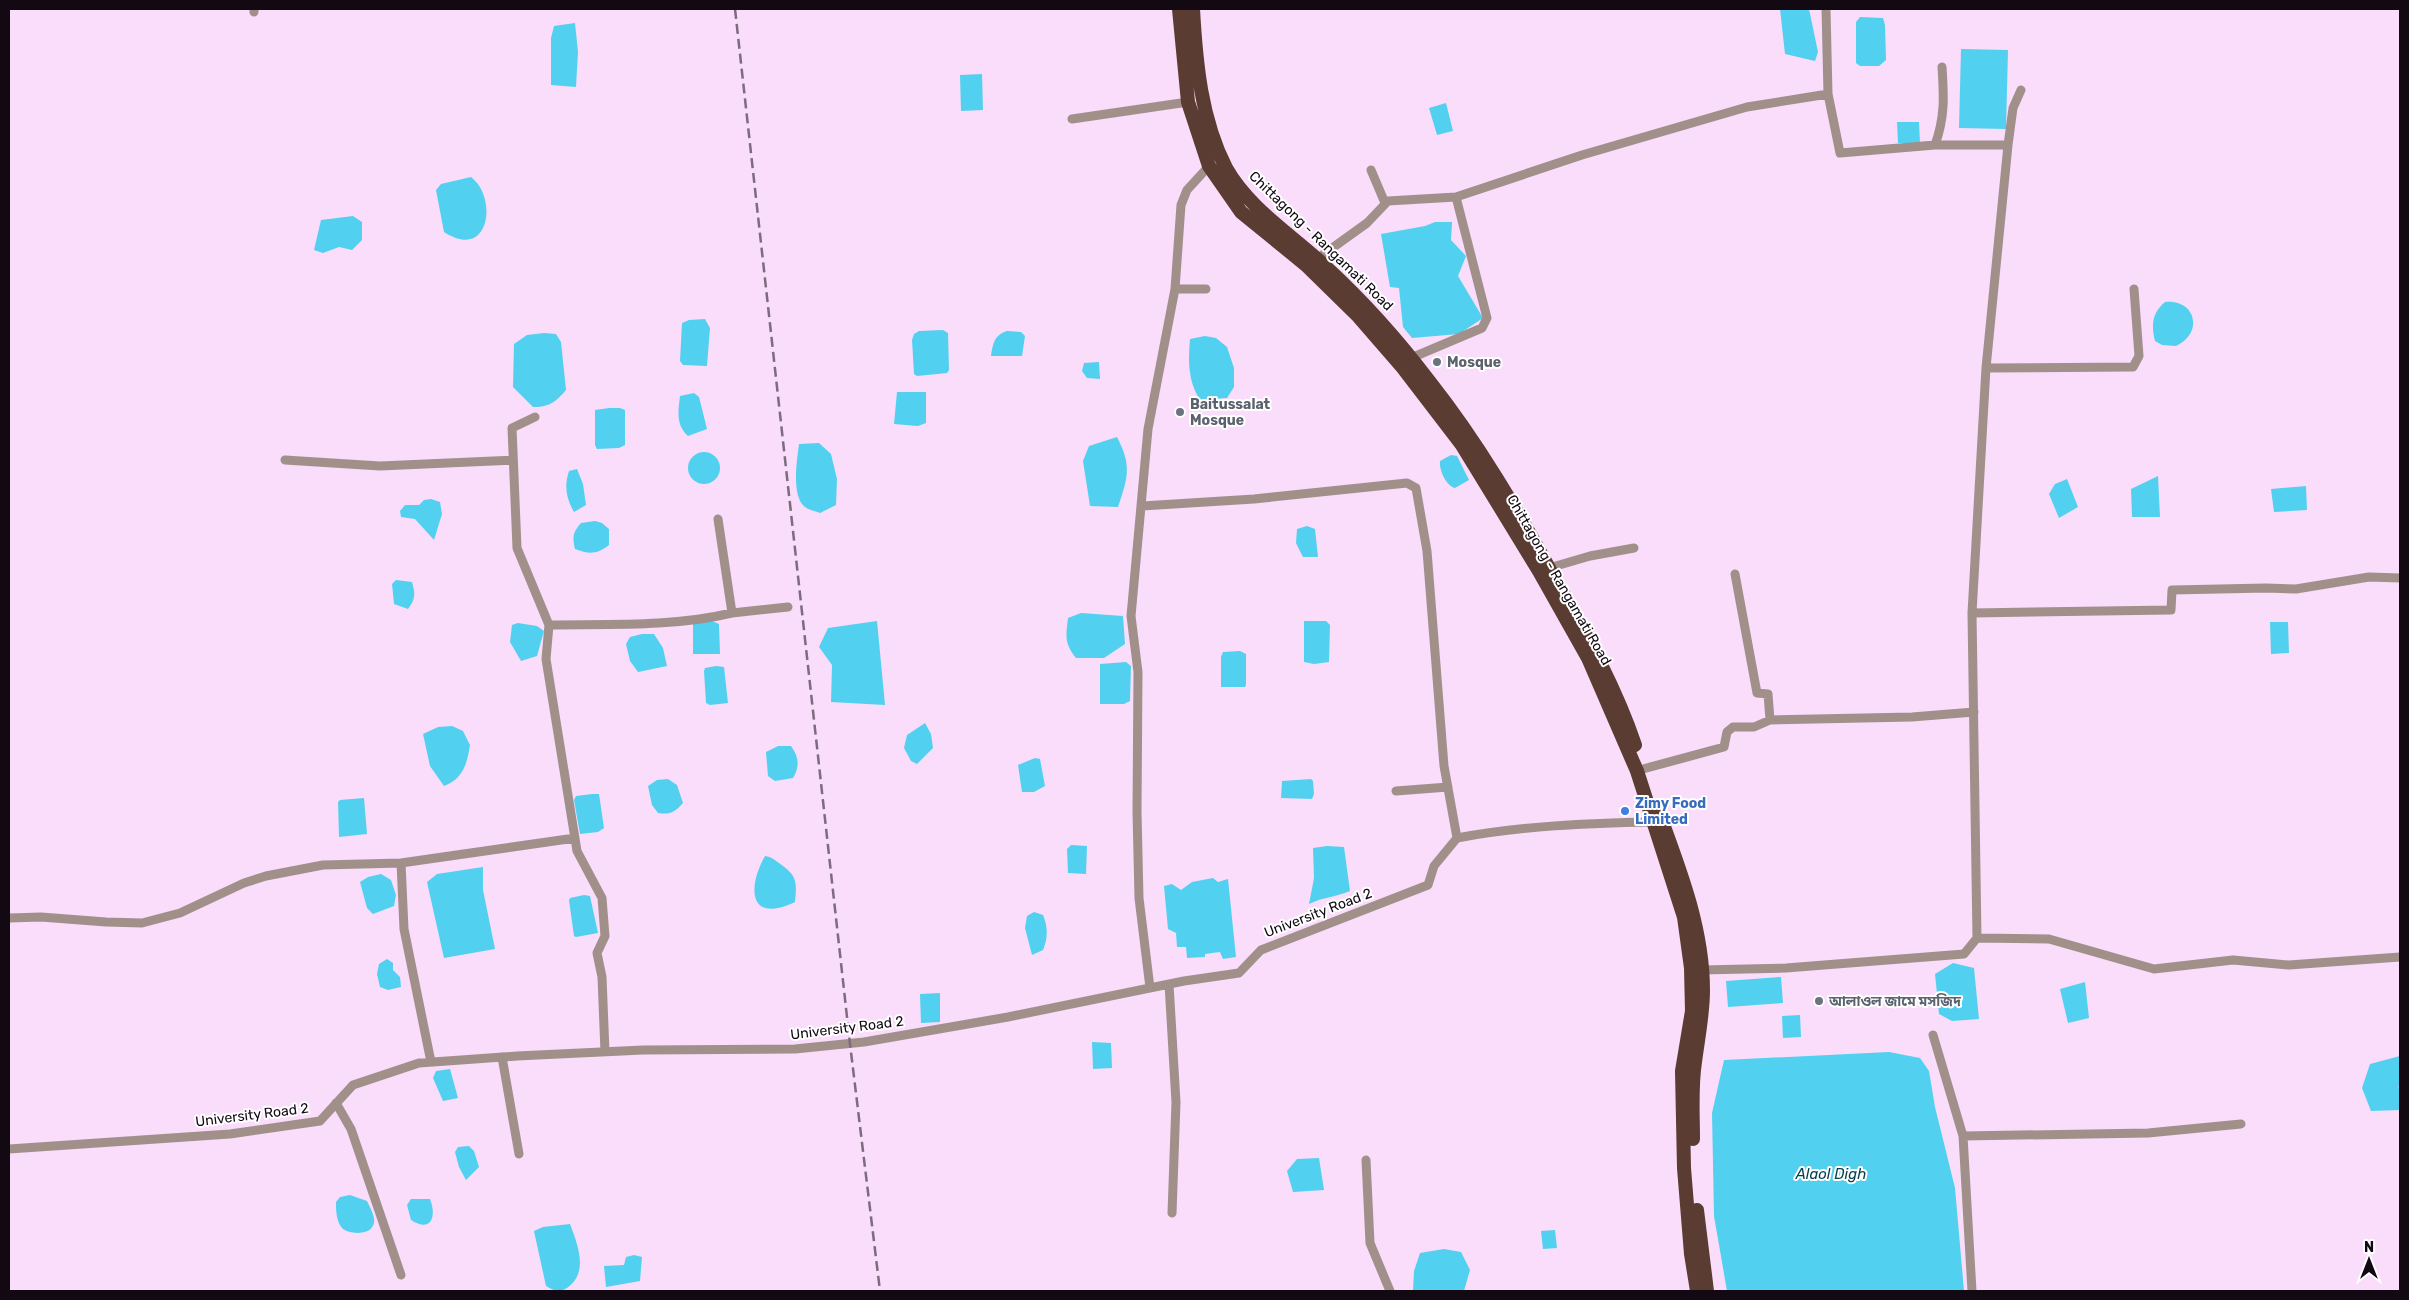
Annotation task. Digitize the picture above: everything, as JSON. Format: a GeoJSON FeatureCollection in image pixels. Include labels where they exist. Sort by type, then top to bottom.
{"type":"FeatureCollection","features":[{"type":"Feature","properties":{"kind":"highway","name":"Chittagong - Rangamati Road"},"geometry":{"type":"LineString","coordinates":[[1179,9],[1188,102],[1209,166],[1241,212],[1306,265],[1357,315],[1403,368],[1462,446],[1539,571],[1588,658],[1637,771],[1684,917],[1691,968],[1692,1011],[1682,1081],[1684,1168],[1691,1254],[1697,1291]]}},
{"type":"Feature","properties":{"kind":"highway","name":"Chittagong - Rangamati Road"},"geometry":{"type":"LineString","coordinates":[[1193,9],[1203,100],[1209,124],[1226,168],[1242,192],[1380,319],[1480,449],[1607,673],[1622,709],[1693,911],[1702,970],[1701,1026],[1694,1064],[1694,1189],[1708,1291]]}},
{"type":"Feature","properties":{"kind":"street"},"geometry":{"type":"LineString","coordinates":[[1826,9],[1828,94],[1840,153],[1935,145],[2008,145]]}},
{"type":"Feature","properties":{"kind":"street"},"geometry":{"type":"LineString","coordinates":[[1935,145],[1942,124],[1944,105],[1942,67]]}},
{"type":"Feature","properties":{"kind":"street"},"geometry":{"type":"LineString","coordinates":[[1702,970],[1786,968],[1964,954],[1977,938],[1972,612],[1986,368],[2008,145],[2013,108],[2021,90]]}},
{"type":"Feature","properties":{"kind":"street"},"geometry":{"type":"LineString","coordinates":[[1317,259],[1367,223],[1385,203],[1392,200],[1456,196],[1746,107],[1828,94]]}},
{"type":"Feature","properties":{"kind":"street"},"geometry":{"type":"LineString","coordinates":[[1072,119],[1188,102]]}},
{"type":"Feature","properties":{"kind":"street"},"geometry":{"type":"LineString","coordinates":[[1150,988],[1139,898],[1137,812],[1138,672],[1131,616],[1148,429],[1175,290],[1181,205],[1187,190],[1209,166]]}},
{"type":"Feature","properties":{"kind":"street"},"geometry":{"type":"LineString","coordinates":[[1371,170],[1385,203]]}},
{"type":"Feature","properties":{"kind":"street"},"geometry":{"type":"LineString","coordinates":[[1411,358],[1482,328],[1488,318],[1456,196]]}},
{"type":"Feature","properties":{"kind":"street"},"geometry":{"type":"LineString","coordinates":[[1986,368],[2133,367],[2138,356],[2134,289]]}},
{"type":"Feature","properties":{"kind":"street"},"geometry":{"type":"LineString","coordinates":[[1175,290],[1206,290]]}},
{"type":"Feature","properties":{"kind":"street"},"geometry":{"type":"LineString","coordinates":[[535,417],[512,428],[517,548],[549,625],[546,659],[577,851],[602,898],[605,936],[597,953],[602,978],[605,1052]]}},
{"type":"Feature","properties":{"kind":"street"},"geometry":{"type":"LineString","coordinates":[[285,460],[380,466],[513,460]]}},
{"type":"Feature","properties":{"kind":"street"},"geometry":{"type":"LineString","coordinates":[[1142,506],[1254,499],[1407,483],[1416,488],[1427,551],[1435,672],[1444,766],[1457,838],[1498,830],[1580,823],[1653,822]]}},
{"type":"Feature","properties":{"kind":"street"},"geometry":{"type":"LineString","coordinates":[[718,518],[732,614]]}},
{"type":"Feature","properties":{"kind":"street"},"geometry":{"type":"LineString","coordinates":[[1549,568],[1590,556],[1634,548]]}},
{"type":"Feature","properties":{"kind":"street"},"geometry":{"type":"LineString","coordinates":[[1735,574],[1757,693],[1768,694],[1770,720]]}},
{"type":"Feature","properties":{"kind":"street"},"geometry":{"type":"LineString","coordinates":[[1972,612],[2171,610],[2172,590],[2296,589],[2370,577],[2400,578]]}},
{"type":"Feature","properties":{"kind":"street"},"geometry":{"type":"LineString","coordinates":[[549,625],[629,624],[708,619],[788,607]]}},
{"type":"Feature","properties":{"kind":"street"},"geometry":{"type":"LineString","coordinates":[[1643,769],[1724,747],[1727,732],[1733,727],[1754,728],[1770,720],[1912,717],[1974,712]]}},
{"type":"Feature","properties":{"kind":"street"},"geometry":{"type":"LineString","coordinates":[[1396,791],[1448,787]]}},
{"type":"Feature","properties":{"kind":"street"},"geometry":{"type":"LineString","coordinates":[[9,918],[40,917],[142,923],[180,913],[244,883],[266,876],[323,865],[401,863],[575,838]]}},
{"type":"Feature","properties":{"kind":"street","name":"University Road 2"},"geometry":{"type":"LineString","coordinates":[[9,1149],[230,1134],[320,1121],[353,1085],[419,1063],[605,1052],[719,1048],[795,1049],[850,1044],[1008,1017],[1169,984],[1239,973],[1261,950],[1428,885],[1434,866],[1457,838]]}},
{"type":"Feature","properties":{"kind":"street"},"geometry":{"type":"LineString","coordinates":[[401,863],[404,929],[431,1062]]}},
{"type":"Feature","properties":{"kind":"street"},"geometry":{"type":"LineString","coordinates":[[1977,938],[2049,939],[2154,969],[2233,960],[2289,965],[2400,957]]}},
{"type":"Feature","properties":{"kind":"street"},"geometry":{"type":"LineString","coordinates":[[1169,984],[1176,1102],[1172,1213]]}},
{"type":"Feature","properties":{"kind":"street"},"geometry":{"type":"LineString","coordinates":[[1933,1035],[1962,1136],[1972,1291]]}},
{"type":"Feature","properties":{"kind":"street"},"geometry":{"type":"LineString","coordinates":[[502,1057],[519,1154]]}},
{"type":"Feature","properties":{"kind":"street"},"geometry":{"type":"LineString","coordinates":[[336,1103],[351,1129],[401,1275]]}},
{"type":"Feature","properties":{"kind":"street"},"geometry":{"type":"LineString","coordinates":[[1962,1136],[2148,1133],[2241,1124]]}},
{"type":"Feature","properties":{"kind":"street"},"geometry":{"type":"LineString","coordinates":[[1366,1160],[1370,1243],[1390,1291]]}},
{"type":"Feature","properties":{"kind":"water"},"geometry":{"type":"Polygon","coordinates":[[[1780,9],[1809,9],[1818,52],[1815,61],[1785,54],[1780,9]]]}},
{"type":"Feature","properties":{"kind":"water"},"geometry":{"type":"Polygon","coordinates":[[[1860,17],[1883,18],[1886,60],[1879,66],[1860,66],[1856,63],[1856,22],[1860,17]]]}},
{"type":"Feature","properties":{"kind":"water"},"geometry":{"type":"Polygon","coordinates":[[[575,23],[578,52],[576,87],[551,85],[551,38],[554,26],[575,23]]]}},
{"type":"Feature","properties":{"kind":"water"},"geometry":{"type":"Polygon","coordinates":[[[1961,49],[2008,50],[2006,129],[1959,128],[1961,49]]]}},
{"type":"Feature","properties":{"kind":"water"},"geometry":{"type":"Polygon","coordinates":[[[982,74],[983,110],[961,111],[960,75],[982,74]]]}},
{"type":"Feature","properties":{"kind":"water"},"geometry":{"type":"Polygon","coordinates":[[[1446,103],[1453,131],[1437,135],[1429,108],[1446,103]]]}},
{"type":"Feature","properties":{"kind":"water"},"geometry":{"type":"Polygon","coordinates":[[[1897,122],[1919,122],[1920,143],[1898,143],[1897,122]]]}},
{"type":"Feature","properties":{"kind":"water"},"geometry":{"type":"Polygon","coordinates":[[[471,177],[479,186],[485,198],[485,223],[480,233],[471,239],[459,239],[444,232],[436,190],[441,184],[471,177]]]}},
{"type":"Feature","properties":{"kind":"water"},"geometry":{"type":"Polygon","coordinates":[[[353,216],[362,222],[362,240],[352,250],[339,247],[323,253],[314,250],[321,220],[353,216]]]}},
{"type":"Feature","properties":{"kind":"water"},"geometry":{"type":"Polygon","coordinates":[[[1435,222],[1452,222],[1451,240],[1466,256],[1458,276],[1483,318],[1459,334],[1412,338],[1403,327],[1399,288],[1390,287],[1381,234],[1425,226],[1435,222]]]}},
{"type":"Feature","properties":{"kind":"water"},"geometry":{"type":"Polygon","coordinates":[[[2165,302],[2176,302],[2184,306],[2193,318],[2193,326],[2190,333],[2185,340],[2176,346],[2162,345],[2155,341],[2153,330],[2155,315],[2165,302]]]}},
{"type":"Feature","properties":{"kind":"water"},"geometry":{"type":"Polygon","coordinates":[[[705,319],[710,328],[707,366],[683,365],[680,361],[682,323],[689,320],[705,319]]]}},
{"type":"Feature","properties":{"kind":"water"},"geometry":{"type":"Polygon","coordinates":[[[943,330],[948,333],[949,370],[947,373],[917,376],[914,374],[912,340],[914,334],[919,331],[943,330]]]}},
{"type":"Feature","properties":{"kind":"water"},"geometry":{"type":"Polygon","coordinates":[[[1007,331],[1021,332],[1025,336],[1022,356],[991,356],[997,338],[1007,331]]]}},
{"type":"Feature","properties":{"kind":"water"},"geometry":{"type":"Polygon","coordinates":[[[556,334],[561,342],[566,390],[552,403],[533,407],[513,387],[514,344],[527,335],[556,334]]]}},
{"type":"Feature","properties":{"kind":"water"},"geometry":{"type":"Polygon","coordinates":[[[1205,336],[1216,338],[1227,347],[1234,368],[1234,387],[1227,398],[1200,400],[1193,386],[1189,363],[1190,339],[1205,336]]]}},
{"type":"Feature","properties":{"kind":"water"},"geometry":{"type":"Polygon","coordinates":[[[1099,362],[1100,379],[1087,378],[1082,371],[1084,363],[1099,362]]]}},
{"type":"Feature","properties":{"kind":"water"},"geometry":{"type":"Polygon","coordinates":[[[897,392],[926,392],[926,423],[918,426],[894,424],[897,392]]]}},
{"type":"Feature","properties":{"kind":"water"},"geometry":{"type":"Polygon","coordinates":[[[694,393],[699,397],[707,429],[688,436],[681,427],[678,413],[680,396],[694,393]]]}},
{"type":"Feature","properties":{"kind":"water"},"geometry":{"type":"Polygon","coordinates":[[[609,408],[625,410],[625,445],[619,448],[597,449],[595,445],[595,410],[609,408]]]}},
{"type":"Feature","properties":{"kind":"water"},"geometry":{"type":"Polygon","coordinates":[[[1117,437],[1127,464],[1126,479],[1118,507],[1090,506],[1083,461],[1089,446],[1117,437]]]}},
{"type":"Feature","properties":{"kind":"water"},"geometry":{"type":"Polygon","coordinates":[[[819,443],[831,454],[837,479],[836,505],[820,513],[805,507],[798,495],[796,486],[799,444],[819,443]]]}},
{"type":"Feature","properties":{"kind":"water"},"geometry":{"type":"Polygon","coordinates":[[[704,452],[715,457],[720,468],[715,479],[704,484],[693,479],[688,468],[693,457],[704,452]]]}},
{"type":"Feature","properties":{"kind":"water"},"geometry":{"type":"Polygon","coordinates":[[[1451,455],[1457,456],[1469,480],[1455,488],[1446,481],[1440,465],[1440,461],[1451,455]]]}},
{"type":"Feature","properties":{"kind":"water"},"geometry":{"type":"Polygon","coordinates":[[[577,469],[583,484],[586,505],[574,512],[569,502],[566,487],[569,471],[577,469]]]}},
{"type":"Feature","properties":{"kind":"water"},"geometry":{"type":"Polygon","coordinates":[[[2158,476],[2160,517],[2132,517],[2131,489],[2158,476]]]}},
{"type":"Feature","properties":{"kind":"water"},"geometry":{"type":"Polygon","coordinates":[[[2067,479],[2078,507],[2059,518],[2049,494],[2055,484],[2067,479]]]}},
{"type":"Feature","properties":{"kind":"water"},"geometry":{"type":"Polygon","coordinates":[[[2306,486],[2307,510],[2274,512],[2271,489],[2306,486]]]}},
{"type":"Feature","properties":{"kind":"water"},"geometry":{"type":"Polygon","coordinates":[[[431,499],[440,502],[442,514],[434,540],[415,519],[401,517],[400,511],[405,505],[419,505],[424,500],[431,499]]]}},
{"type":"Feature","properties":{"kind":"water"},"geometry":{"type":"Polygon","coordinates":[[[595,521],[602,523],[609,529],[609,545],[600,551],[592,553],[575,549],[574,535],[578,526],[581,523],[595,521]]]}},
{"type":"Feature","properties":{"kind":"water"},"geometry":{"type":"Polygon","coordinates":[[[1307,526],[1315,529],[1318,557],[1303,557],[1296,543],[1297,529],[1307,526]]]}},
{"type":"Feature","properties":{"kind":"water"},"geometry":{"type":"Polygon","coordinates":[[[396,580],[412,582],[414,596],[408,609],[394,604],[392,584],[396,580]]]}},
{"type":"Feature","properties":{"kind":"water"},"geometry":{"type":"Polygon","coordinates":[[[1081,613],[1123,616],[1125,644],[1104,658],[1076,658],[1069,648],[1066,635],[1067,624],[1068,618],[1081,613]]]}},
{"type":"Feature","properties":{"kind":"water"},"geometry":{"type":"Polygon","coordinates":[[[712,621],[719,624],[720,654],[693,654],[693,624],[712,621]]]}},
{"type":"Feature","properties":{"kind":"water"},"geometry":{"type":"Polygon","coordinates":[[[877,621],[885,705],[831,702],[832,665],[819,647],[828,628],[877,621]]]}},
{"type":"Feature","properties":{"kind":"water"},"geometry":{"type":"Polygon","coordinates":[[[1304,621],[1326,621],[1330,625],[1329,662],[1314,664],[1304,662],[1304,621]]]}},
{"type":"Feature","properties":{"kind":"water"},"geometry":{"type":"Polygon","coordinates":[[[2270,622],[2288,622],[2289,653],[2271,654],[2270,622]]]}},
{"type":"Feature","properties":{"kind":"water"},"geometry":{"type":"Polygon","coordinates":[[[518,623],[537,626],[544,631],[537,656],[521,661],[510,642],[512,625],[518,623]]]}},
{"type":"Feature","properties":{"kind":"water"},"geometry":{"type":"Polygon","coordinates":[[[654,634],[663,648],[667,666],[638,672],[630,661],[626,644],[630,637],[654,634]]]}},
{"type":"Feature","properties":{"kind":"water"},"geometry":{"type":"Polygon","coordinates":[[[1240,651],[1246,654],[1245,687],[1221,687],[1221,657],[1223,652],[1240,651]]]}},
{"type":"Feature","properties":{"kind":"water"},"geometry":{"type":"Polygon","coordinates":[[[1126,662],[1131,666],[1130,701],[1124,704],[1100,704],[1100,664],[1126,662]]]}},
{"type":"Feature","properties":{"kind":"water"},"geometry":{"type":"Polygon","coordinates":[[[724,667],[728,703],[710,705],[706,703],[704,671],[705,668],[724,667]]]}},
{"type":"Feature","properties":{"kind":"water"},"geometry":{"type":"Polygon","coordinates":[[[925,723],[931,734],[933,748],[917,764],[911,761],[904,748],[907,735],[925,723]]]}},
{"type":"Feature","properties":{"kind":"water"},"geometry":{"type":"Polygon","coordinates":[[[452,726],[463,731],[470,745],[460,775],[444,786],[430,766],[423,734],[438,727],[452,726]]]}},
{"type":"Feature","properties":{"kind":"water"},"geometry":{"type":"Polygon","coordinates":[[[778,746],[791,746],[796,754],[798,766],[793,778],[775,781],[768,776],[766,752],[778,746]]]}},
{"type":"Feature","properties":{"kind":"water"},"geometry":{"type":"Polygon","coordinates":[[[1035,758],[1040,759],[1045,786],[1034,792],[1022,792],[1018,765],[1035,758]]]}},
{"type":"Feature","properties":{"kind":"water"},"geometry":{"type":"Polygon","coordinates":[[[668,779],[677,785],[683,803],[672,812],[666,814],[658,813],[652,805],[648,786],[657,780],[668,779]]]}},
{"type":"Feature","properties":{"kind":"water"},"geometry":{"type":"Polygon","coordinates":[[[1311,779],[1313,781],[1314,794],[1312,799],[1281,798],[1282,781],[1311,779]]]}},
{"type":"Feature","properties":{"kind":"water"},"geometry":{"type":"Polygon","coordinates":[[[599,794],[604,828],[598,832],[580,834],[574,800],[576,796],[599,794]]]}},
{"type":"Feature","properties":{"kind":"water"},"geometry":{"type":"Polygon","coordinates":[[[364,798],[367,834],[339,837],[338,802],[340,800],[364,798]]]}},
{"type":"Feature","properties":{"kind":"water"},"geometry":{"type":"Polygon","coordinates":[[[1071,845],[1087,846],[1086,874],[1068,873],[1067,849],[1071,845]]]}},
{"type":"Feature","properties":{"kind":"water"},"geometry":{"type":"Polygon","coordinates":[[[1327,846],[1344,847],[1350,891],[1309,904],[1314,878],[1313,848],[1327,846]]]}},
{"type":"Feature","properties":{"kind":"water"},"geometry":{"type":"Polygon","coordinates":[[[765,856],[774,859],[792,875],[796,883],[795,902],[780,908],[768,909],[761,906],[756,899],[754,890],[756,880],[765,856]]]}},
{"type":"Feature","properties":{"kind":"water"},"geometry":{"type":"Polygon","coordinates":[[[483,867],[483,890],[495,949],[444,958],[427,882],[437,874],[483,867]]]}},
{"type":"Feature","properties":{"kind":"water"},"geometry":{"type":"Polygon","coordinates":[[[381,874],[391,880],[396,895],[394,906],[373,914],[367,908],[360,882],[368,877],[381,874]]]}},
{"type":"Feature","properties":{"kind":"water"},"geometry":{"type":"Polygon","coordinates":[[[1213,878],[1218,882],[1228,879],[1236,957],[1223,959],[1220,952],[1205,954],[1205,957],[1187,958],[1186,947],[1177,947],[1176,933],[1168,929],[1164,886],[1172,884],[1181,890],[1192,882],[1213,878]]]}},
{"type":"Feature","properties":{"kind":"water"},"geometry":{"type":"Polygon","coordinates":[[[584,895],[590,896],[598,933],[576,937],[574,936],[569,900],[570,898],[584,895]]]}},
{"type":"Feature","properties":{"kind":"water"},"geometry":{"type":"Polygon","coordinates":[[[1034,912],[1043,915],[1047,932],[1043,950],[1032,955],[1025,928],[1027,916],[1034,912]]]}},
{"type":"Feature","properties":{"kind":"water"},"geometry":{"type":"Polygon","coordinates":[[[387,959],[393,963],[393,970],[400,977],[401,987],[388,990],[380,987],[377,974],[379,964],[387,959]]]}},
{"type":"Feature","properties":{"kind":"water"},"geometry":{"type":"Polygon","coordinates":[[[1953,963],[1974,968],[1979,1019],[1952,1021],[1939,1014],[1935,974],[1953,963]]]}},
{"type":"Feature","properties":{"kind":"water"},"geometry":{"type":"Polygon","coordinates":[[[1781,977],[1783,1003],[1728,1007],[1726,981],[1781,977]]]}},
{"type":"Feature","properties":{"kind":"water"},"geometry":{"type":"Polygon","coordinates":[[[2085,982],[2089,1018],[2068,1023],[2060,989],[2085,982]]]}},
{"type":"Feature","properties":{"kind":"water"},"geometry":{"type":"Polygon","coordinates":[[[940,993],[940,1022],[921,1023],[920,994],[940,993]]]}},
{"type":"Feature","properties":{"kind":"water"},"geometry":{"type":"Polygon","coordinates":[[[1800,1015],[1801,1037],[1783,1038],[1782,1016],[1800,1015]]]}},
{"type":"Feature","properties":{"kind":"water"},"geometry":{"type":"Polygon","coordinates":[[[1092,1042],[1111,1043],[1112,1068],[1093,1069],[1092,1042]]]}},
{"type":"Feature","properties":{"kind":"water","name":"Alaol Digh"},"geometry":{"type":"Polygon","coordinates":[[[1889,1052],[1920,1058],[1929,1071],[1935,1107],[1955,1188],[1964,1291],[1727,1291],[1714,1216],[1712,1113],[1724,1060],[1889,1052]]]}},
{"type":"Feature","properties":{"kind":"water"},"geometry":{"type":"Polygon","coordinates":[[[2400,1056],[2400,1085],[2398,1087],[2400,1088],[2400,1110],[2371,1111],[2362,1088],[2370,1064],[2400,1056]]]}},
{"type":"Feature","properties":{"kind":"water"},"geometry":{"type":"Polygon","coordinates":[[[450,1069],[458,1098],[443,1101],[433,1078],[436,1071],[450,1069]]]}},
{"type":"Feature","properties":{"kind":"water"},"geometry":{"type":"Polygon","coordinates":[[[469,1146],[474,1151],[479,1167],[466,1180],[459,1167],[455,1152],[458,1147],[469,1146]]]}},
{"type":"Feature","properties":{"kind":"water"},"geometry":{"type":"Polygon","coordinates":[[[1319,1158],[1324,1190],[1293,1192],[1287,1171],[1297,1159],[1319,1158]]]}},
{"type":"Feature","properties":{"kind":"water"},"geometry":{"type":"Polygon","coordinates":[[[350,1195],[367,1201],[374,1218],[374,1224],[370,1230],[358,1233],[349,1232],[343,1229],[339,1223],[336,1202],[340,1197],[350,1195]]]}},
{"type":"Feature","properties":{"kind":"water"},"geometry":{"type":"Polygon","coordinates":[[[411,1199],[430,1199],[433,1212],[431,1221],[428,1224],[418,1224],[411,1220],[407,1205],[411,1199]]]}},
{"type":"Feature","properties":{"kind":"water"},"geometry":{"type":"Polygon","coordinates":[[[570,1224],[580,1258],[580,1267],[574,1282],[564,1290],[556,1291],[546,1286],[534,1231],[543,1227],[570,1224]]]}},
{"type":"Feature","properties":{"kind":"water"},"geometry":{"type":"Polygon","coordinates":[[[1555,1230],[1557,1248],[1543,1249],[1541,1231],[1555,1230]]]}},
{"type":"Feature","properties":{"kind":"water"},"geometry":{"type":"Polygon","coordinates":[[[1444,1249],[1461,1252],[1470,1270],[1464,1291],[1413,1291],[1414,1271],[1420,1253],[1444,1249]]]}},
{"type":"Feature","properties":{"kind":"water"},"geometry":{"type":"Polygon","coordinates":[[[634,1255],[642,1257],[640,1281],[606,1287],[604,1266],[624,1265],[626,1257],[634,1255]]]}},
{"type":"Feature","properties":{"kind":"railway"},"geometry":{"type":"LineString","coordinates":[[735,9],[850,1044],[880,1291]]}},
{"type":"Feature","properties":{"kind":"place","name":"Mosque"},"geometry":{"type":"Point","coordinates":[1437,362]}},
{"type":"Feature","properties":{"kind":"place","name":"Baitussalat Mosque"},"geometry":{"type":"Point","coordinates":[1180,412]}},
{"type":"Feature","properties":{"kind":"place","name":"Zimy Food Limited"},"geometry":{"type":"Point","coordinates":[1625,811]}},
{"type":"Feature","properties":{"kind":"place","name":"আলাওল জামে মসজিদ"},"geometry":{"type":"Point","coordinates":[1819,1001]}}]}
